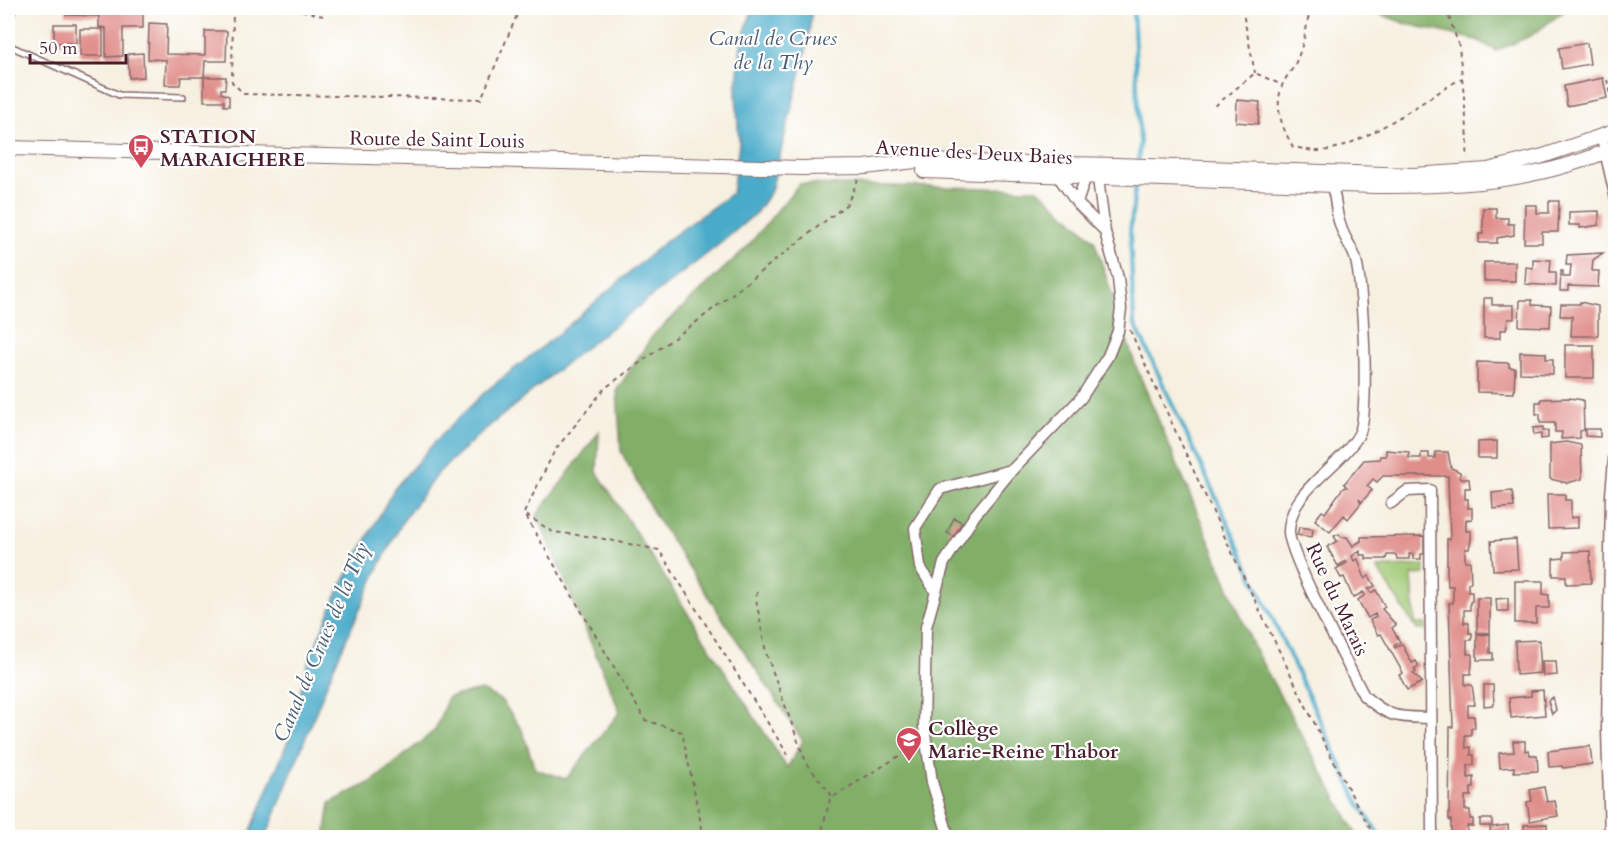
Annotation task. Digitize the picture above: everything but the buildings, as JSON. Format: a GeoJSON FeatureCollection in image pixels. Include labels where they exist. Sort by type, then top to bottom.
{"type":"FeatureCollection","features":[{"type":"Feature","properties":{"kind":"main road","name":"Avenue des Deux Baies"},"geometry":{"type":"LineString","coordinates":[[1151,172],[1331,185],[1395,186],[1498,179],[1551,167],[1608,145],[1616,131]]}},
{"type":"Feature","properties":{"kind":"main road","name":"Avenue des Deux Baies"},"geometry":{"type":"LineString","coordinates":[[865,167],[1058,176],[1117,171],[1392,175],[1488,170],[1543,156],[1608,145]]}},
{"type":"Feature","properties":{"kind":"main road","name":"Route de Saint Louis"},"geometry":{"type":"LineString","coordinates":[[8,148],[802,168],[865,167]]}},
{"type":"Feature","properties":{"kind":"main road","name":"Avenue des Deux Baies"},"geometry":{"type":"LineString","coordinates":[[865,167],[915,161],[1093,173]]}},
{"type":"Feature","properties":{"kind":"street"},"geometry":{"type":"LineString","coordinates":[[1608,145],[1616,199]]}},
{"type":"Feature","properties":{"kind":"street"},"geometry":{"type":"LineString","coordinates":[[1077,202],[1093,173]]}},
{"type":"Feature","properties":{"kind":"street"},"geometry":{"type":"LineString","coordinates":[[949,837],[932,782],[926,740],[926,627],[944,563],[975,515],[1012,470],[1081,398],[1108,356],[1118,332],[1121,309],[1118,278],[1105,232],[1093,173]]}},
{"type":"Feature","properties":{"kind":"street"},"geometry":{"type":"LineString","coordinates":[[1058,176],[1077,202],[1105,232]]}},
{"type":"Feature","properties":{"kind":"street","name":"Rue du Marais"},"geometry":{"type":"LineString","coordinates":[[1331,185],[1335,194],[1339,223],[1355,258],[1359,280],[1365,402],[1360,432],[1298,503],[1290,518],[1288,534],[1299,563],[1364,696],[1382,712],[1397,717],[1431,718]]}},
{"type":"Feature","properties":{"kind":"street"},"geometry":{"type":"LineString","coordinates":[[1610,837],[1608,706],[1611,495],[1616,437]]}},
{"type":"Feature","properties":{"kind":"street"},"geometry":{"type":"LineString","coordinates":[[936,592],[920,567],[915,528],[940,489],[1012,470]]}},
{"type":"Feature","properties":{"kind":"street"},"geometry":{"type":"LineString","coordinates":[[1391,503],[1407,490],[1430,490],[1432,837]]}},
{"type":"Feature","properties":{"kind":"lane"},"geometry":{"type":"LineString","coordinates":[[8,23],[14,8]]}},
{"type":"Feature","properties":{"kind":"lane"},"geometry":{"type":"LineString","coordinates":[[8,45],[119,95],[183,97]]}},
{"type":"Feature","properties":{"kind":"path"},"geometry":{"type":"LineString","coordinates":[[233,8],[232,82],[244,94],[481,99],[520,8]]}},
{"type":"Feature","properties":{"kind":"path"},"geometry":{"type":"LineString","coordinates":[[293,8],[323,16]]}},
{"type":"Feature","properties":{"kind":"path"},"geometry":{"type":"LineString","coordinates":[[1242,8],[1255,74]]}},
{"type":"Feature","properties":{"kind":"path"},"geometry":{"type":"LineString","coordinates":[[1310,8],[1306,32],[1296,63],[1282,85],[1278,111],[1282,128],[1293,147],[1317,151],[1338,147],[1364,137],[1462,78]]}},
{"type":"Feature","properties":{"kind":"path"},"geometry":{"type":"LineString","coordinates":[[1446,8],[1459,46],[1468,138],[1467,158],[1471,171]]}},
{"type":"Feature","properties":{"kind":"path"},"geometry":{"type":"LineString","coordinates":[[1255,74],[1282,85]]}},
{"type":"Feature","properties":{"kind":"path"},"geometry":{"type":"LineString","coordinates":[[1215,106],[1255,74]]}},
{"type":"Feature","properties":{"kind":"path"},"geometry":{"type":"LineString","coordinates":[[1607,80],[1616,111]]}},
{"type":"Feature","properties":{"kind":"path"},"geometry":{"type":"LineString","coordinates":[[524,513],[555,450],[605,388],[699,320],[847,204],[865,167]]}},
{"type":"Feature","properties":{"kind":"path"},"geometry":{"type":"LineString","coordinates":[[1121,309],[1174,429],[1253,597],[1356,804],[1377,837]]}},
{"type":"Feature","properties":{"kind":"path"},"geometry":{"type":"LineString","coordinates":[[524,513],[553,532],[594,537],[659,550],[788,755]]}},
{"type":"Feature","properties":{"kind":"path"},"geometry":{"type":"LineString","coordinates":[[524,513],[645,720],[682,732],[704,837]]}},
{"type":"Feature","properties":{"kind":"path"},"geometry":{"type":"LineString","coordinates":[[757,592],[756,599],[766,653],[802,752],[807,764],[833,797]]}},
{"type":"Feature","properties":{"kind":"path"},"geometry":{"type":"LineString","coordinates":[[820,837],[830,799],[926,740]]}},
{"type":"Feature","properties":{"kind":"green space"},"geometry":{"type":"Polygon","coordinates":[[[1370,8],[1568,8],[1532,35],[1496,51],[1477,40],[1407,24],[1371,11],[1370,8]]]}},
{"type":"Feature","properties":{"kind":"green space"},"geometry":{"type":"Polygon","coordinates":[[[799,184],[1038,189],[1094,240],[1135,364],[1255,650],[1358,837],[325,838],[330,803],[373,781],[435,730],[448,697],[482,690],[502,701],[522,730],[535,769],[566,779],[620,712],[537,515],[599,432],[597,472],[787,768],[803,741],[654,514],[621,451],[617,390],[653,335],[748,246],[799,184]]]}},
{"type":"Feature","properties":{"kind":"green space"},"geometry":{"type":"Polygon","coordinates":[[[1425,565],[1424,574],[1412,575],[1415,624],[1426,624],[1426,629],[1417,630],[1377,568],[1425,565]]]}},
{"type":"Feature","properties":{"kind":"water","name":"Canal de Crues de la Thy"},"geometry":{"type":"Polygon","coordinates":[[[753,8],[812,8],[808,43],[771,191],[756,213],[721,243],[581,351],[481,433],[437,474],[403,521],[380,565],[333,669],[266,837],[248,838],[292,731],[305,671],[339,589],[394,489],[440,436],[486,391],[557,335],[666,241],[732,193],[739,143],[736,93],[741,43],[753,8]]]}},
{"type":"Feature","properties":{"kind":"waterway"},"geometry":{"type":"LineString","coordinates":[[1133,8],[1140,144],[1138,162]]}},
{"type":"Feature","properties":{"kind":"waterway"},"geometry":{"type":"LineString","coordinates":[[1136,181],[1130,232],[1134,322],[1358,802],[1381,838]]}},
{"type":"Feature","properties":{"kind":"place","name":"STATION MARAICHERE"},"geometry":{"type":"Point","coordinates":[141,170]}},
{"type":"Feature","properties":{"kind":"place","name":"Collège Marie-Reine Thabor"},"geometry":{"type":"Point","coordinates":[909,763]}}]}
